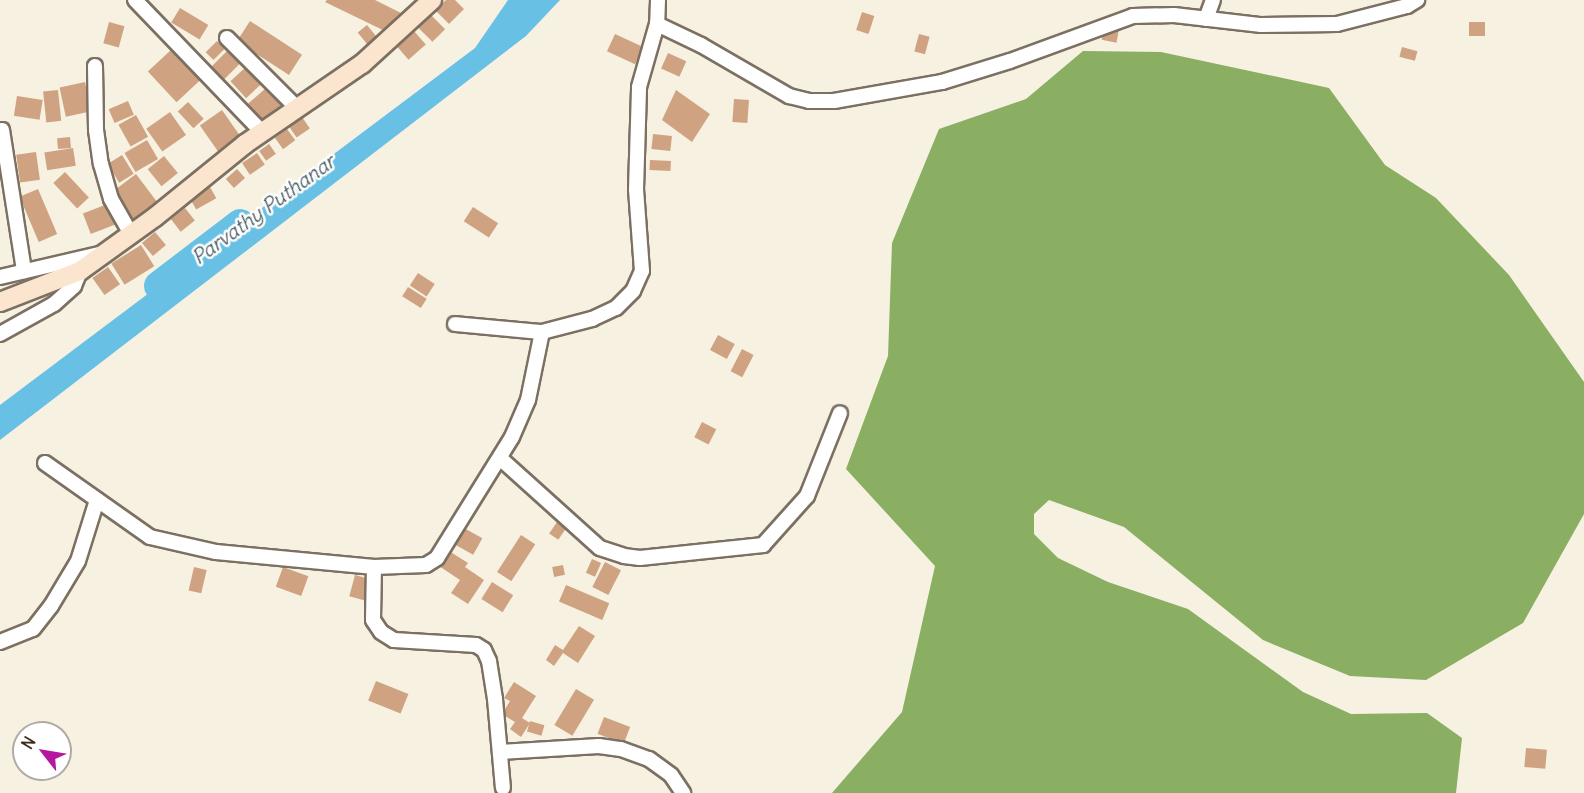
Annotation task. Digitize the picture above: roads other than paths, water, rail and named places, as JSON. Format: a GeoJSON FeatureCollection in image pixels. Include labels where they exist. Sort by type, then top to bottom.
{"type":"FeatureCollection","features":[{"type":"Feature","properties":{"kind":"street"},"geometry":{"type":"LineString","coordinates":[[135,0],[262,132]]}},
{"type":"Feature","properties":{"kind":"street"},"geometry":{"type":"LineString","coordinates":[[0,302],[80,271],[132,234],[262,132],[362,64],[432,0]]}},
{"type":"Feature","properties":{"kind":"street"},"geometry":{"type":"LineString","coordinates":[[454,324],[542,332],[592,319],[615,308],[633,291],[642,270],[636,190],[639,87],[657,24],[658,0]]}},
{"type":"Feature","properties":{"kind":"street"},"geometry":{"type":"LineString","coordinates":[[1206,19],[1213,0]]}},
{"type":"Feature","properties":{"kind":"street"},"geometry":{"type":"LineString","coordinates":[[657,24],[700,45],[789,96],[808,101],[834,101],[942,82],[1010,61],[1133,16],[1174,15],[1261,25],[1337,24],[1407,6],[1417,0]]}},
{"type":"Feature","properties":{"kind":"street"},"geometry":{"type":"LineString","coordinates":[[226,38],[297,108]]}},
{"type":"Feature","properties":{"kind":"street"},"geometry":{"type":"LineString","coordinates":[[94,66],[96,130],[101,164],[111,199],[132,234]]}},
{"type":"Feature","properties":{"kind":"street"},"geometry":{"type":"LineString","coordinates":[[2,130],[24,271]]}},
{"type":"Feature","properties":{"kind":"street"},"geometry":{"type":"LineString","coordinates":[[0,277],[104,253]]}},
{"type":"Feature","properties":{"kind":"street"},"geometry":{"type":"LineString","coordinates":[[0,334],[54,304],[74,286],[80,271]]}},
{"type":"Feature","properties":{"kind":"street"},"geometry":{"type":"LineString","coordinates":[[45,463],[150,537],[216,552],[374,567],[426,565],[437,558],[501,459],[528,400],[542,332]]}},
{"type":"Feature","properties":{"kind":"street"},"geometry":{"type":"LineString","coordinates":[[501,459],[600,548],[624,556],[640,558],[763,545],[807,496],[840,413]]}},
{"type":"Feature","properties":{"kind":"street"},"geometry":{"type":"LineString","coordinates":[[0,642],[33,628],[51,606],[78,561],[97,500]]}},
{"type":"Feature","properties":{"kind":"street"},"geometry":{"type":"LineString","coordinates":[[374,567],[373,620],[381,633],[394,640],[476,645],[484,650],[494,689],[503,788]]}},
{"type":"Feature","properties":{"kind":"street"},"geometry":{"type":"LineString","coordinates":[[500,752],[599,746],[621,749],[649,759],[671,775],[683,793]]}},
{"type":"Feature","properties":{"kind":"water"},"geometry":{"type":"Polygon","coordinates":[[[508,0],[560,0],[526,36],[0,440],[0,405],[475,48],[508,0]]]}},
{"type":"Feature","properties":{"kind":"waterway","name":"Parvathy Puthanar"},"geometry":{"type":"LineString","coordinates":[[159,286],[240,224]]}}]}
